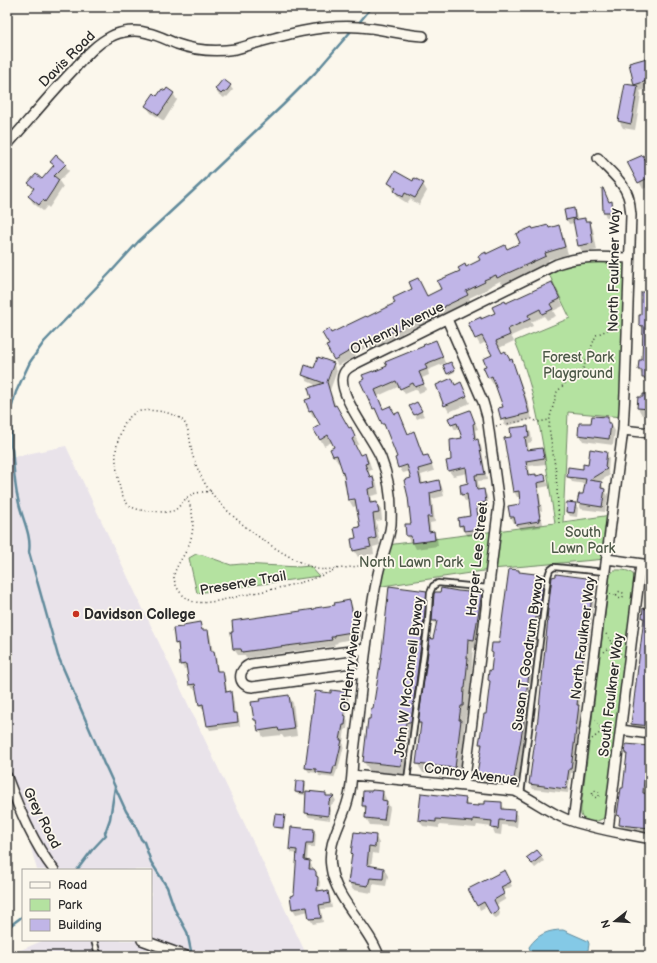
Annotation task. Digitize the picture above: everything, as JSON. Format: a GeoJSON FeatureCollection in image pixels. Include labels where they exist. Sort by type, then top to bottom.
{"type":"FeatureCollection","features":[{"type":"Feature","properties":{"kind":"street","name":"Davis Road"},"geometry":{"type":"LineString","coordinates":[[7,145],[55,89],[91,51],[102,42],[120,33],[129,31],[149,33],[196,50],[209,51],[224,51],[316,28],[334,26],[360,26],[409,35],[423,36]]}},
{"type":"Feature","properties":{"kind":"street","name":"North Faulkner Way"},"geometry":{"type":"LineString","coordinates":[[573,821],[607,559],[625,393],[630,215],[628,196],[621,184],[598,158]]}},
{"type":"Feature","properties":{"kind":"street","name":"O'Henry Avenue"},"geometry":{"type":"LineString","coordinates":[[379,956],[372,940],[340,892],[332,876],[330,866],[331,847],[348,800],[366,649],[377,578],[391,524],[390,500],[382,458],[375,443],[354,411],[345,392],[342,381],[343,373],[348,368],[557,264],[567,260],[588,256],[629,258]]}},
{"type":"Feature","properties":{"kind":"street","name":"Harper Lee Street"},"geometry":{"type":"LineString","coordinates":[[447,319],[483,402],[489,428],[499,504],[464,786]]}},
{"type":"Feature","properties":{"kind":"street"},"geometry":{"type":"LineString","coordinates":[[622,430],[650,433]]}},
{"type":"Feature","properties":{"kind":"street"},"geometry":{"type":"LineString","coordinates":[[607,559],[645,564]]}},
{"type":"Feature","properties":{"kind":"street","name":"South Faulkner Way"},"geometry":{"type":"LineString","coordinates":[[608,830],[645,564]]}},
{"type":"Feature","properties":{"kind":"street"},"geometry":{"type":"LineString","coordinates":[[364,672],[252,687],[247,687],[244,684],[241,675],[242,669],[251,664],[366,649]]}},
{"type":"Feature","properties":{"kind":"street"},"geometry":{"type":"LineString","coordinates":[[621,730],[650,734]]}},
{"type":"Feature","properties":{"kind":"street","name":"Conroy Avenue"},"geometry":{"type":"LineString","coordinates":[[352,775],[515,791],[561,817],[608,830],[650,839]]}},
{"type":"Feature","properties":{"kind":"street","name":"Grey Road"},"geometry":{"type":"LineString","coordinates":[[7,777],[16,802],[31,834],[53,869]]}},
{"type":"Feature","properties":{"kind":"street"},"geometry":{"type":"LineString","coordinates":[[145,941],[186,956]]}},
{"type":"Feature","properties":{"kind":"lane","name":"Susan T Goodrum Byway"},"geometry":{"type":"LineString","coordinates":[[521,794],[548,576],[550,570],[554,567],[605,572]]}},
{"type":"Feature","properties":{"kind":"lane","name":"John W McConnell Byway"},"geometry":{"type":"LineString","coordinates":[[407,780],[428,622],[430,593],[433,586],[438,583],[488,588]]}},
{"type":"Feature","properties":{"kind":"lane"},"geometry":{"type":"LineString","coordinates":[[94,941],[96,951],[100,956]]}},
{"type":"Feature","properties":{"kind":"path"},"geometry":{"type":"LineString","coordinates":[[559,523],[556,473],[549,420],[557,392],[568,380],[583,369],[594,338],[599,333],[627,322]]}},
{"type":"Feature","properties":{"kind":"path","name":"Preserve Trail"},"geometry":{"type":"LineString","coordinates":[[211,491],[192,494],[175,510],[144,511],[126,504],[120,492],[115,458],[116,444],[125,422],[136,412],[150,410],[168,413],[182,419],[187,428],[192,454],[203,479],[211,491],[223,505],[258,537],[296,560],[318,569],[381,563]]}},
{"type":"Feature","properties":{"kind":"path"},"geometry":{"type":"LineString","coordinates":[[489,428],[532,419],[538,422],[549,420]]}},
{"type":"Feature","properties":{"kind":"path","name":"Preserve Trail"},"geometry":{"type":"LineString","coordinates":[[187,498],[192,508],[193,534],[174,575],[176,586],[184,595],[194,602],[208,602],[278,589],[323,576],[338,568]]}},
{"type":"Feature","properties":{"kind":"shaded area","name":"Davidson College"},"geometry":{"type":"Polygon","coordinates":[[[66,446],[307,956],[7,956],[42,941],[152,941],[152,869],[37,869],[17,797],[7,771],[7,458],[66,446]]]}},
{"type":"Feature","properties":{"kind":"green space","name":"Forest Park Playground"},"geometry":{"type":"Polygon","coordinates":[[[628,259],[622,417],[568,412],[563,522],[611,515],[606,559],[492,569],[497,531],[555,523],[536,408],[515,341],[570,318],[547,270],[568,261],[628,259]]]}},
{"type":"Feature","properties":{"kind":"green space","name":"North Lawn Park"},"geometry":{"type":"Polygon","coordinates":[[[496,531],[490,570],[376,587],[387,545],[496,531]]]}},
{"type":"Feature","properties":{"kind":"green space"},"geometry":{"type":"Polygon","coordinates":[[[196,554],[231,565],[310,566],[319,576],[197,593],[189,558],[196,554]]]}},
{"type":"Feature","properties":{"kind":"green space"},"geometry":{"type":"Polygon","coordinates":[[[614,570],[623,570],[632,573],[635,578],[606,816],[601,820],[587,821],[582,817],[581,807],[610,575],[614,570]]]}},
{"type":"Feature","properties":{"kind":"water"},"geometry":{"type":"Polygon","coordinates":[[[563,930],[588,941],[588,950],[581,956],[532,956],[529,947],[536,939],[548,932],[563,930]]]}},
{"type":"Feature","properties":{"kind":"building"},"geometry":{"type":"Polygon","coordinates":[[[647,58],[650,69],[650,80],[634,85],[629,63],[647,58]]]}},
{"type":"Feature","properties":{"kind":"building"},"geometry":{"type":"Polygon","coordinates":[[[223,79],[231,85],[225,93],[223,92],[221,94],[215,89],[223,79]]]}},
{"type":"Feature","properties":{"kind":"building"},"geometry":{"type":"Polygon","coordinates":[[[625,84],[638,86],[631,124],[618,121],[625,84]]]}},
{"type":"Feature","properties":{"kind":"building"},"geometry":{"type":"Polygon","coordinates":[[[167,88],[174,93],[159,115],[145,106],[154,93],[157,96],[162,89],[165,91],[167,88]]]}},
{"type":"Feature","properties":{"kind":"building"},"geometry":{"type":"Polygon","coordinates":[[[56,155],[66,164],[54,176],[59,180],[53,190],[45,202],[43,200],[39,205],[28,196],[34,188],[28,183],[36,174],[42,179],[54,165],[50,162],[56,155]]]}},
{"type":"Feature","properties":{"kind":"building"},"geometry":{"type":"Polygon","coordinates":[[[643,155],[647,163],[650,161],[650,177],[638,183],[627,162],[643,155]]]}},
{"type":"Feature","properties":{"kind":"building"},"geometry":{"type":"Polygon","coordinates":[[[395,171],[413,181],[414,178],[424,183],[415,198],[405,193],[403,197],[394,191],[396,188],[388,183],[395,171]]]}},
{"type":"Feature","properties":{"kind":"building"},"geometry":{"type":"Polygon","coordinates":[[[602,188],[609,202],[612,201],[613,212],[603,212],[602,188]]]}},
{"type":"Feature","properties":{"kind":"building"},"geometry":{"type":"Polygon","coordinates":[[[574,208],[575,218],[566,220],[564,210],[574,208]]]}},
{"type":"Feature","properties":{"kind":"building"},"geometry":{"type":"Polygon","coordinates":[[[585,218],[585,221],[590,221],[593,243],[578,246],[573,220],[585,218]]]}},
{"type":"Feature","properties":{"kind":"building"},"geometry":{"type":"Polygon","coordinates":[[[548,225],[549,228],[559,225],[565,247],[545,253],[546,256],[497,278],[496,275],[484,280],[485,282],[466,291],[468,295],[432,313],[431,311],[399,326],[400,329],[387,333],[366,344],[364,340],[352,347],[353,349],[334,360],[326,346],[329,345],[322,333],[329,329],[331,333],[395,303],[393,298],[412,289],[409,282],[418,278],[427,296],[441,289],[437,281],[460,271],[458,268],[465,264],[466,267],[480,260],[478,256],[505,245],[507,249],[520,243],[516,234],[532,227],[533,229],[548,225]]]}},
{"type":"Feature","properties":{"kind":"building"},"geometry":{"type":"Polygon","coordinates":[[[552,282],[560,299],[550,304],[553,309],[542,314],[540,309],[528,315],[530,319],[508,329],[510,335],[496,341],[502,353],[505,351],[510,360],[512,359],[529,413],[501,420],[498,408],[503,407],[492,376],[488,378],[483,367],[486,366],[483,359],[492,355],[482,336],[475,339],[468,323],[495,313],[492,307],[505,301],[506,303],[552,282]]]}},
{"type":"Feature","properties":{"kind":"building"},"geometry":{"type":"Polygon","coordinates":[[[641,292],[650,292],[650,378],[642,378],[642,370],[638,370],[639,360],[642,360],[643,326],[639,325],[639,315],[641,315],[641,292]]]}},
{"type":"Feature","properties":{"kind":"building"},"geometry":{"type":"Polygon","coordinates":[[[436,340],[443,357],[425,364],[427,369],[419,372],[424,384],[415,387],[413,383],[400,389],[396,381],[375,390],[383,409],[390,406],[395,414],[399,412],[408,434],[414,431],[423,456],[428,455],[432,465],[418,469],[421,484],[439,480],[441,490],[430,493],[432,517],[427,517],[429,532],[434,531],[435,540],[412,543],[411,536],[406,536],[405,524],[411,524],[408,497],[404,480],[411,478],[407,465],[398,468],[395,458],[397,457],[384,424],[382,424],[375,408],[373,409],[360,381],[364,379],[362,375],[387,366],[385,362],[436,340]]]}},
{"type":"Feature","properties":{"kind":"building"},"geometry":{"type":"Polygon","coordinates":[[[318,357],[334,363],[327,382],[334,406],[336,405],[349,428],[351,427],[355,437],[352,439],[360,455],[365,453],[368,463],[365,464],[370,477],[373,476],[375,487],[368,489],[370,503],[377,502],[379,513],[373,514],[376,538],[369,540],[371,547],[353,551],[351,539],[356,538],[354,528],[360,527],[355,499],[348,500],[344,476],[337,455],[333,456],[330,449],[334,447],[328,435],[320,440],[313,429],[320,425],[312,410],[309,411],[305,400],[311,398],[308,388],[324,383],[302,375],[305,365],[314,368],[318,357]]]}},
{"type":"Feature","properties":{"kind":"building"},"geometry":{"type":"Polygon","coordinates":[[[451,362],[455,370],[447,374],[443,365],[451,362]]]}},
{"type":"Feature","properties":{"kind":"building"},"geometry":{"type":"Polygon","coordinates":[[[452,378],[455,385],[461,382],[467,396],[444,406],[436,385],[452,378]]]}},
{"type":"Feature","properties":{"kind":"building"},"geometry":{"type":"Polygon","coordinates":[[[643,394],[650,394],[650,409],[637,408],[638,397],[643,397],[643,394]]]}},
{"type":"Feature","properties":{"kind":"building"},"geometry":{"type":"Polygon","coordinates":[[[417,402],[422,411],[414,415],[409,406],[417,402]]]}},
{"type":"Feature","properties":{"kind":"building"},"geometry":{"type":"Polygon","coordinates":[[[470,410],[475,423],[473,424],[475,440],[478,439],[485,474],[475,475],[477,490],[484,489],[486,502],[476,504],[480,529],[464,531],[463,525],[459,526],[458,518],[470,516],[467,494],[461,495],[460,485],[468,483],[466,467],[448,471],[446,461],[451,460],[450,440],[462,438],[457,423],[451,425],[448,418],[470,410]]]}},
{"type":"Feature","properties":{"kind":"building"},"geometry":{"type":"Polygon","coordinates":[[[592,416],[608,417],[608,423],[611,423],[609,439],[578,435],[579,423],[591,423],[592,416]]]}},
{"type":"Feature","properties":{"kind":"building"},"geometry":{"type":"Polygon","coordinates":[[[528,426],[529,437],[525,437],[527,450],[542,448],[544,458],[526,461],[528,475],[536,474],[536,476],[545,474],[546,481],[537,483],[540,506],[538,506],[539,521],[516,525],[514,517],[510,517],[508,506],[520,504],[519,491],[513,492],[504,438],[511,437],[510,428],[528,426]]]}},
{"type":"Feature","properties":{"kind":"building"},"geometry":{"type":"Polygon","coordinates":[[[590,449],[607,452],[605,467],[607,469],[589,480],[602,482],[601,488],[605,489],[602,507],[577,503],[579,494],[583,494],[586,479],[567,477],[568,467],[583,469],[583,464],[588,465],[590,449]]]}},
{"type":"Feature","properties":{"kind":"building"},"geometry":{"type":"Polygon","coordinates":[[[567,502],[576,503],[574,513],[566,512],[567,502]]]}},
{"type":"Feature","properties":{"kind":"building"},"geometry":{"type":"Polygon","coordinates":[[[509,569],[519,570],[519,572],[544,575],[539,617],[536,617],[524,721],[514,779],[477,773],[482,744],[479,744],[484,714],[486,714],[490,681],[488,680],[489,670],[491,671],[493,653],[491,652],[492,643],[499,643],[509,569]]]}},
{"type":"Feature","properties":{"kind":"building"},"geometry":{"type":"Polygon","coordinates":[[[556,574],[594,579],[586,645],[584,645],[581,687],[579,687],[577,705],[579,705],[571,769],[569,769],[566,789],[529,784],[538,718],[552,577],[556,576],[556,574]]]}},
{"type":"Feature","properties":{"kind":"building"},"geometry":{"type":"Polygon","coordinates":[[[389,586],[427,591],[411,722],[406,722],[401,766],[363,762],[368,719],[370,719],[371,708],[373,708],[382,652],[389,586]]]}},
{"type":"Feature","properties":{"kind":"building"},"geometry":{"type":"Polygon","coordinates":[[[441,588],[458,591],[469,592],[469,590],[482,592],[474,640],[468,639],[465,688],[463,706],[461,706],[459,720],[461,720],[455,768],[416,764],[421,723],[418,723],[430,638],[433,639],[437,621],[432,621],[434,594],[435,592],[440,592],[441,588]]]}},
{"type":"Feature","properties":{"kind":"building"},"geometry":{"type":"Polygon","coordinates":[[[350,600],[353,615],[355,614],[358,631],[334,635],[335,637],[331,637],[332,640],[242,652],[241,649],[233,649],[231,632],[233,632],[232,621],[315,609],[350,600]]]}},
{"type":"Feature","properties":{"kind":"building"},"geometry":{"type":"Polygon","coordinates":[[[646,607],[650,608],[650,726],[631,724],[644,618],[642,618],[643,608],[646,609],[646,607]]]}},
{"type":"Feature","properties":{"kind":"building"},"geometry":{"type":"Polygon","coordinates":[[[200,622],[202,630],[208,630],[211,651],[214,651],[217,671],[223,671],[226,692],[231,691],[233,713],[237,713],[238,722],[207,726],[203,704],[199,705],[195,684],[189,685],[186,664],[180,665],[178,643],[175,644],[173,628],[200,622]]]}},
{"type":"Feature","properties":{"kind":"building"},"geometry":{"type":"Polygon","coordinates":[[[331,690],[347,692],[344,715],[346,716],[345,725],[343,725],[340,740],[342,740],[336,766],[334,766],[332,774],[316,772],[316,769],[305,768],[315,691],[331,693],[331,690]]]}},
{"type":"Feature","properties":{"kind":"building"},"geometry":{"type":"Polygon","coordinates":[[[289,695],[294,729],[279,731],[278,728],[258,731],[256,720],[254,720],[251,702],[260,701],[259,699],[289,695]]]}},
{"type":"Feature","properties":{"kind":"building"},"geometry":{"type":"Polygon","coordinates":[[[626,744],[649,746],[650,780],[644,779],[643,793],[650,794],[650,828],[619,825],[620,816],[617,815],[621,788],[623,788],[627,754],[625,754],[626,744]]]}},
{"type":"Feature","properties":{"kind":"building"},"geometry":{"type":"Polygon","coordinates":[[[296,781],[305,781],[304,793],[295,792],[296,781]]]}},
{"type":"Feature","properties":{"kind":"building"},"geometry":{"type":"Polygon","coordinates":[[[306,791],[326,793],[326,796],[334,796],[329,801],[328,816],[305,813],[306,791]]]}},
{"type":"Feature","properties":{"kind":"building"},"geometry":{"type":"Polygon","coordinates":[[[363,791],[383,791],[382,800],[387,801],[384,820],[365,818],[366,806],[362,806],[363,791]]]}},
{"type":"Feature","properties":{"kind":"building"},"geometry":{"type":"Polygon","coordinates":[[[421,793],[466,798],[465,805],[479,806],[479,804],[485,804],[485,801],[502,802],[502,809],[515,810],[514,821],[499,820],[498,829],[491,828],[492,821],[473,819],[473,822],[436,819],[436,822],[418,820],[421,793]]]}},
{"type":"Feature","properties":{"kind":"building"},"geometry":{"type":"Polygon","coordinates":[[[275,814],[285,815],[283,828],[273,827],[275,814]]]}},
{"type":"Feature","properties":{"kind":"building"},"geometry":{"type":"Polygon","coordinates":[[[291,827],[314,829],[313,843],[306,843],[304,860],[310,861],[309,869],[314,869],[316,872],[316,876],[318,877],[317,891],[328,891],[330,903],[319,905],[321,918],[309,919],[307,907],[292,909],[290,896],[294,895],[297,850],[289,849],[291,827]]]}},
{"type":"Feature","properties":{"kind":"building"},"geometry":{"type":"Polygon","coordinates":[[[354,832],[376,835],[375,847],[369,846],[367,865],[384,868],[383,879],[370,878],[368,886],[348,883],[354,832]]]}},
{"type":"Feature","properties":{"kind":"building"},"geometry":{"type":"Polygon","coordinates":[[[537,850],[542,856],[532,864],[526,858],[537,850]]]}},
{"type":"Feature","properties":{"kind":"building"},"geometry":{"type":"Polygon","coordinates":[[[505,870],[511,882],[501,887],[504,894],[494,900],[498,908],[497,912],[493,914],[490,913],[484,902],[477,906],[468,889],[505,870]]]}},
{"type":"Feature","properties":{"kind":"waterway"},"geometry":{"type":"LineString","coordinates":[[357,25],[372,7]]}},
{"type":"Feature","properties":{"kind":"waterway"},"geometry":{"type":"LineString","coordinates":[[191,951],[187,932],[175,910],[167,887],[151,862],[144,842],[126,811],[104,764],[58,656],[29,552],[30,545],[28,532],[19,506],[11,446],[11,409],[16,392],[30,362],[44,342],[138,242],[207,178],[315,73],[352,30]]}},
{"type":"Feature","properties":{"kind":"waterway"},"geometry":{"type":"LineString","coordinates":[[78,869],[106,835],[105,833],[110,819],[115,787]]}},
{"type":"Feature","properties":{"kind":"waterway"},"geometry":{"type":"LineString","coordinates":[[7,928],[22,917]]}},
{"type":"Feature","properties":{"kind":"place","name":"Davidson College"},"geometry":{"type":"Point","coordinates":[76,614]}},
{"type":"Feature","properties":{"kind":"park label","name":"South Lawn Park"},"geometry":{"type":"Point","coordinates":[583,540]}}]}
